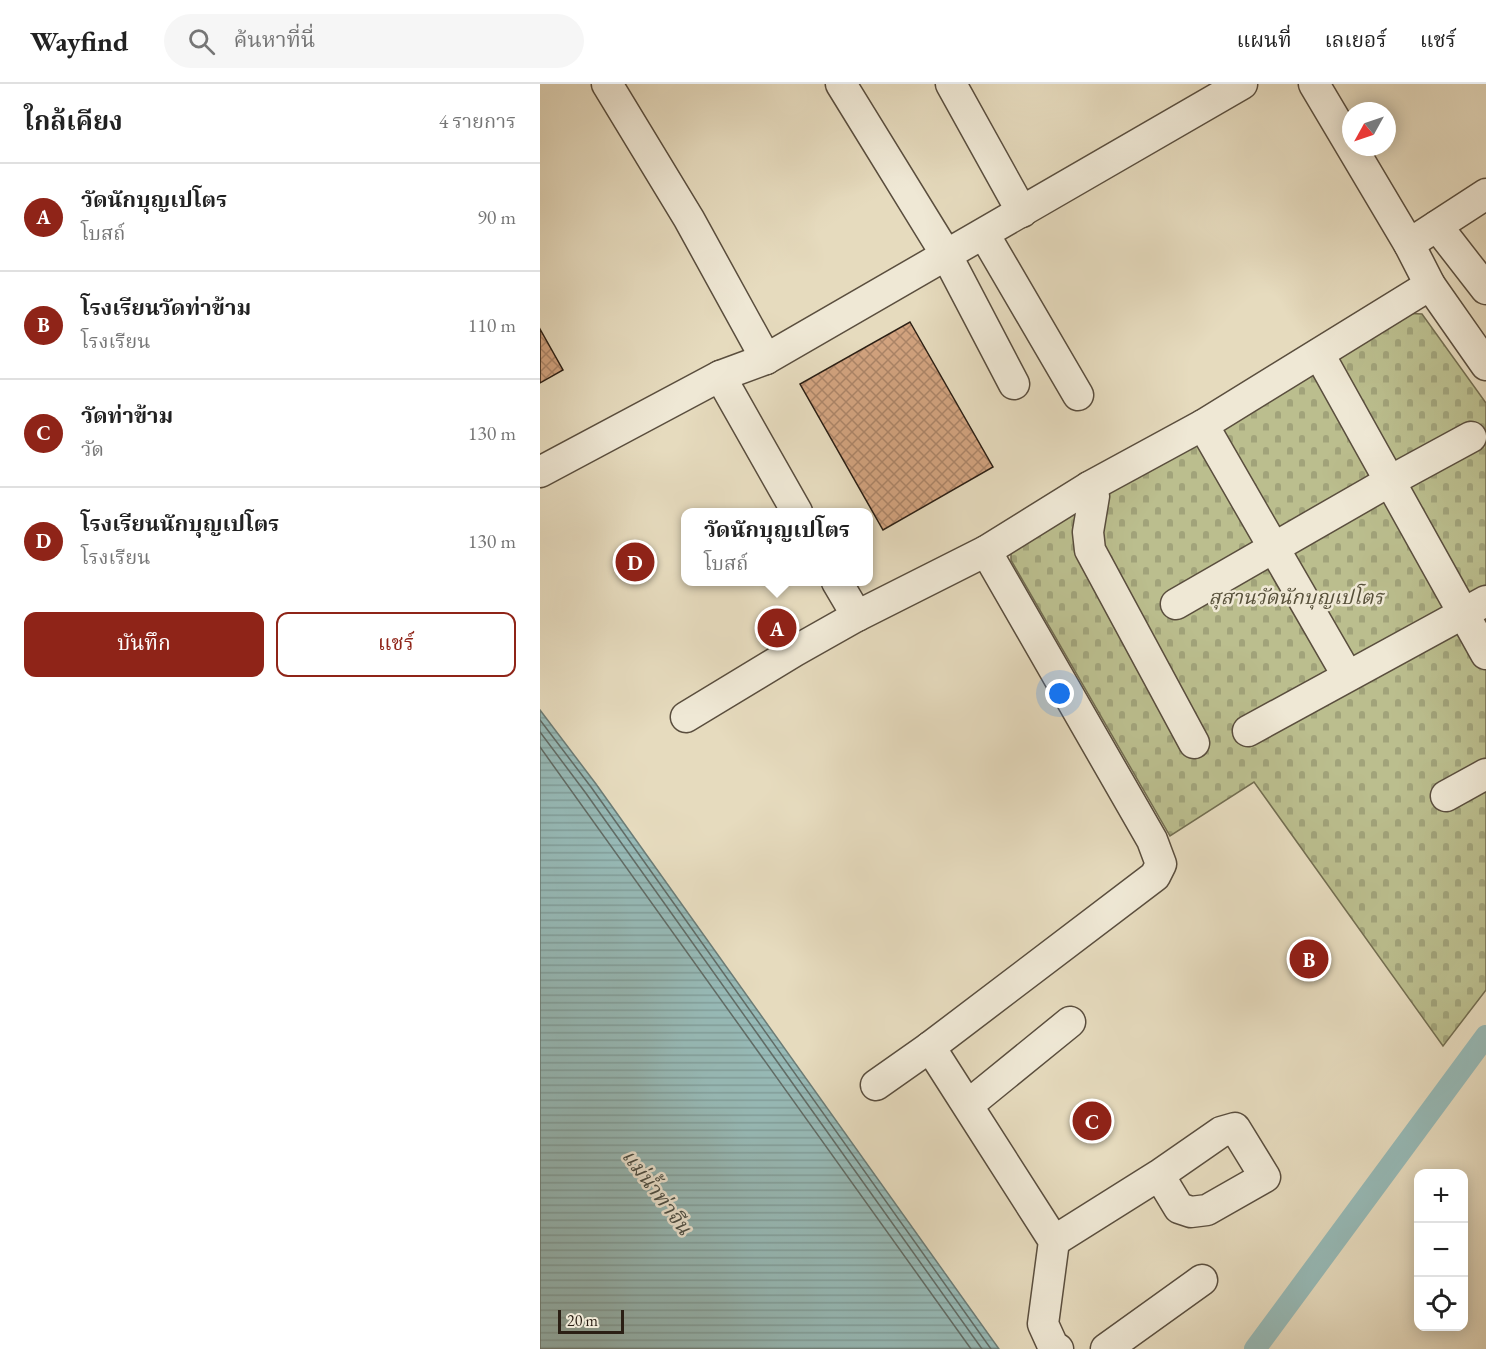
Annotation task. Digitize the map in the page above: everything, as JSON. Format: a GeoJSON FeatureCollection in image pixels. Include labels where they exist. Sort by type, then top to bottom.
{"type":"FeatureCollection","features":[{"type":"Feature","properties":{"kind":"street"},"geometry":{"type":"LineString","coordinates":[[607,84],[689,219],[766,359]]}},
{"type":"Feature","properties":{"kind":"street"},"geometry":{"type":"LineString","coordinates":[[841,84],[947,256],[1014,384]]}},
{"type":"Feature","properties":{"kind":"street"},"geometry":{"type":"LineString","coordinates":[[951,84],[1022,212]]}},
{"type":"Feature","properties":{"kind":"street"},"geometry":{"type":"LineString","coordinates":[[540,472],[720,376],[766,359],[1242,84]]}},
{"type":"Feature","properties":{"kind":"street"},"geometry":{"type":"LineString","coordinates":[[1314,84],[1409,244],[1430,285],[1486,366]]}},
{"type":"Feature","properties":{"kind":"street"},"geometry":{"type":"LineString","coordinates":[[1409,244],[1486,194]]}},
{"type":"Feature","properties":{"kind":"street"},"geometry":{"type":"LineString","coordinates":[[1437,226],[1486,289]]}},
{"type":"Feature","properties":{"kind":"street"},"geometry":{"type":"LineString","coordinates":[[984,234],[1078,395]]}},
{"type":"Feature","properties":{"kind":"street"},"geometry":{"type":"LineString","coordinates":[[686,717],[857,616],[986,551],[1089,487],[1203,425],[1430,285]]}},
{"type":"Feature","properties":{"kind":"street"},"geometry":{"type":"LineString","coordinates":[[1319,354],[1390,481],[1475,607],[1486,654]]}},
{"type":"Feature","properties":{"kind":"street"},"geometry":{"type":"LineString","coordinates":[[720,376],[795,508]]}},
{"type":"Feature","properties":{"kind":"street"},"geometry":{"type":"LineString","coordinates":[[1203,425],[1347,675]]}},
{"type":"Feature","properties":{"kind":"street"},"geometry":{"type":"LineString","coordinates":[[1176,604],[1471,437]]}},
{"type":"Feature","properties":{"kind":"street"},"geometry":{"type":"LineString","coordinates":[[1089,487],[1094,496],[1088,532],[1090,550],[1194,743]]}},
{"type":"Feature","properties":{"kind":"street"},"geometry":{"type":"LineString","coordinates":[[876,1085],[930,1047],[1155,876],[1161,864],[1152,840],[986,551]]}},
{"type":"Feature","properties":{"kind":"street"},"geometry":{"type":"LineString","coordinates":[[839,586],[857,616]]}},
{"type":"Feature","properties":{"kind":"street"},"geometry":{"type":"LineString","coordinates":[[1248,731],[1475,607]]}},
{"type":"Feature","properties":{"kind":"street"},"geometry":{"type":"LineString","coordinates":[[1446,796],[1486,774]]}},
{"type":"Feature","properties":{"kind":"street"},"geometry":{"type":"LineString","coordinates":[[968,1106],[1070,1022]]}},
{"type":"Feature","properties":{"kind":"street"},"geometry":{"type":"LineString","coordinates":[[930,1047],[1054,1241],[1043,1324],[1053,1346],[1058,1349]]}},
{"type":"Feature","properties":{"kind":"street"},"geometry":{"type":"LineString","coordinates":[[1054,1241],[1160,1175]]}},
{"type":"Feature","properties":{"kind":"street"},"geometry":{"type":"LineString","coordinates":[[1106,1349],[1202,1280]]}},
{"type":"Feature","properties":{"kind":"green space","name":"สุสานวัดนักบุญเปโตร"},"geometry":{"type":"Polygon","coordinates":[[[1401,313],[1422,314],[1486,403],[1486,990],[1443,1046],[1254,782],[1170,836],[1011,560],[1011,548],[1401,313]]]}},
{"type":"Feature","properties":{"kind":"water","name":"แม่น้ำท่าจีน"},"geometry":{"type":"Polygon","coordinates":[[[540,710],[596,784],[999,1349],[540,1349],[540,710]]]}},
{"type":"Feature","properties":{"kind":"building"},"geometry":{"type":"Polygon","coordinates":[[[910,322],[993,467],[883,530],[873,512],[873,508],[870,508],[800,384],[910,322]]]}},
{"type":"Feature","properties":{"kind":"building"},"geometry":{"type":"Polygon","coordinates":[[[540,329],[563,370],[540,383],[540,329]]]}},
{"type":"Feature","properties":{"kind":"waterway"},"geometry":{"type":"LineString","coordinates":[[1255,1349],[1486,1036]]}},
{"type":"Feature","properties":{"kind":"place","name":"โรงเรียนนักบุญเปโตร"},"geometry":{"type":"Point","coordinates":[635,562]}},
{"type":"Feature","properties":{"kind":"place","name":"วัดนักบุญเปโตร"},"geometry":{"type":"Point","coordinates":[777,628]}},
{"type":"Feature","properties":{"kind":"place","name":"โรงเรียนวัดท่าข้าม"},"geometry":{"type":"Point","coordinates":[1309,959]}},
{"type":"Feature","properties":{"kind":"place","name":"วัดท่าข้าม"},"geometry":{"type":"Point","coordinates":[1092,1121]}}]}
